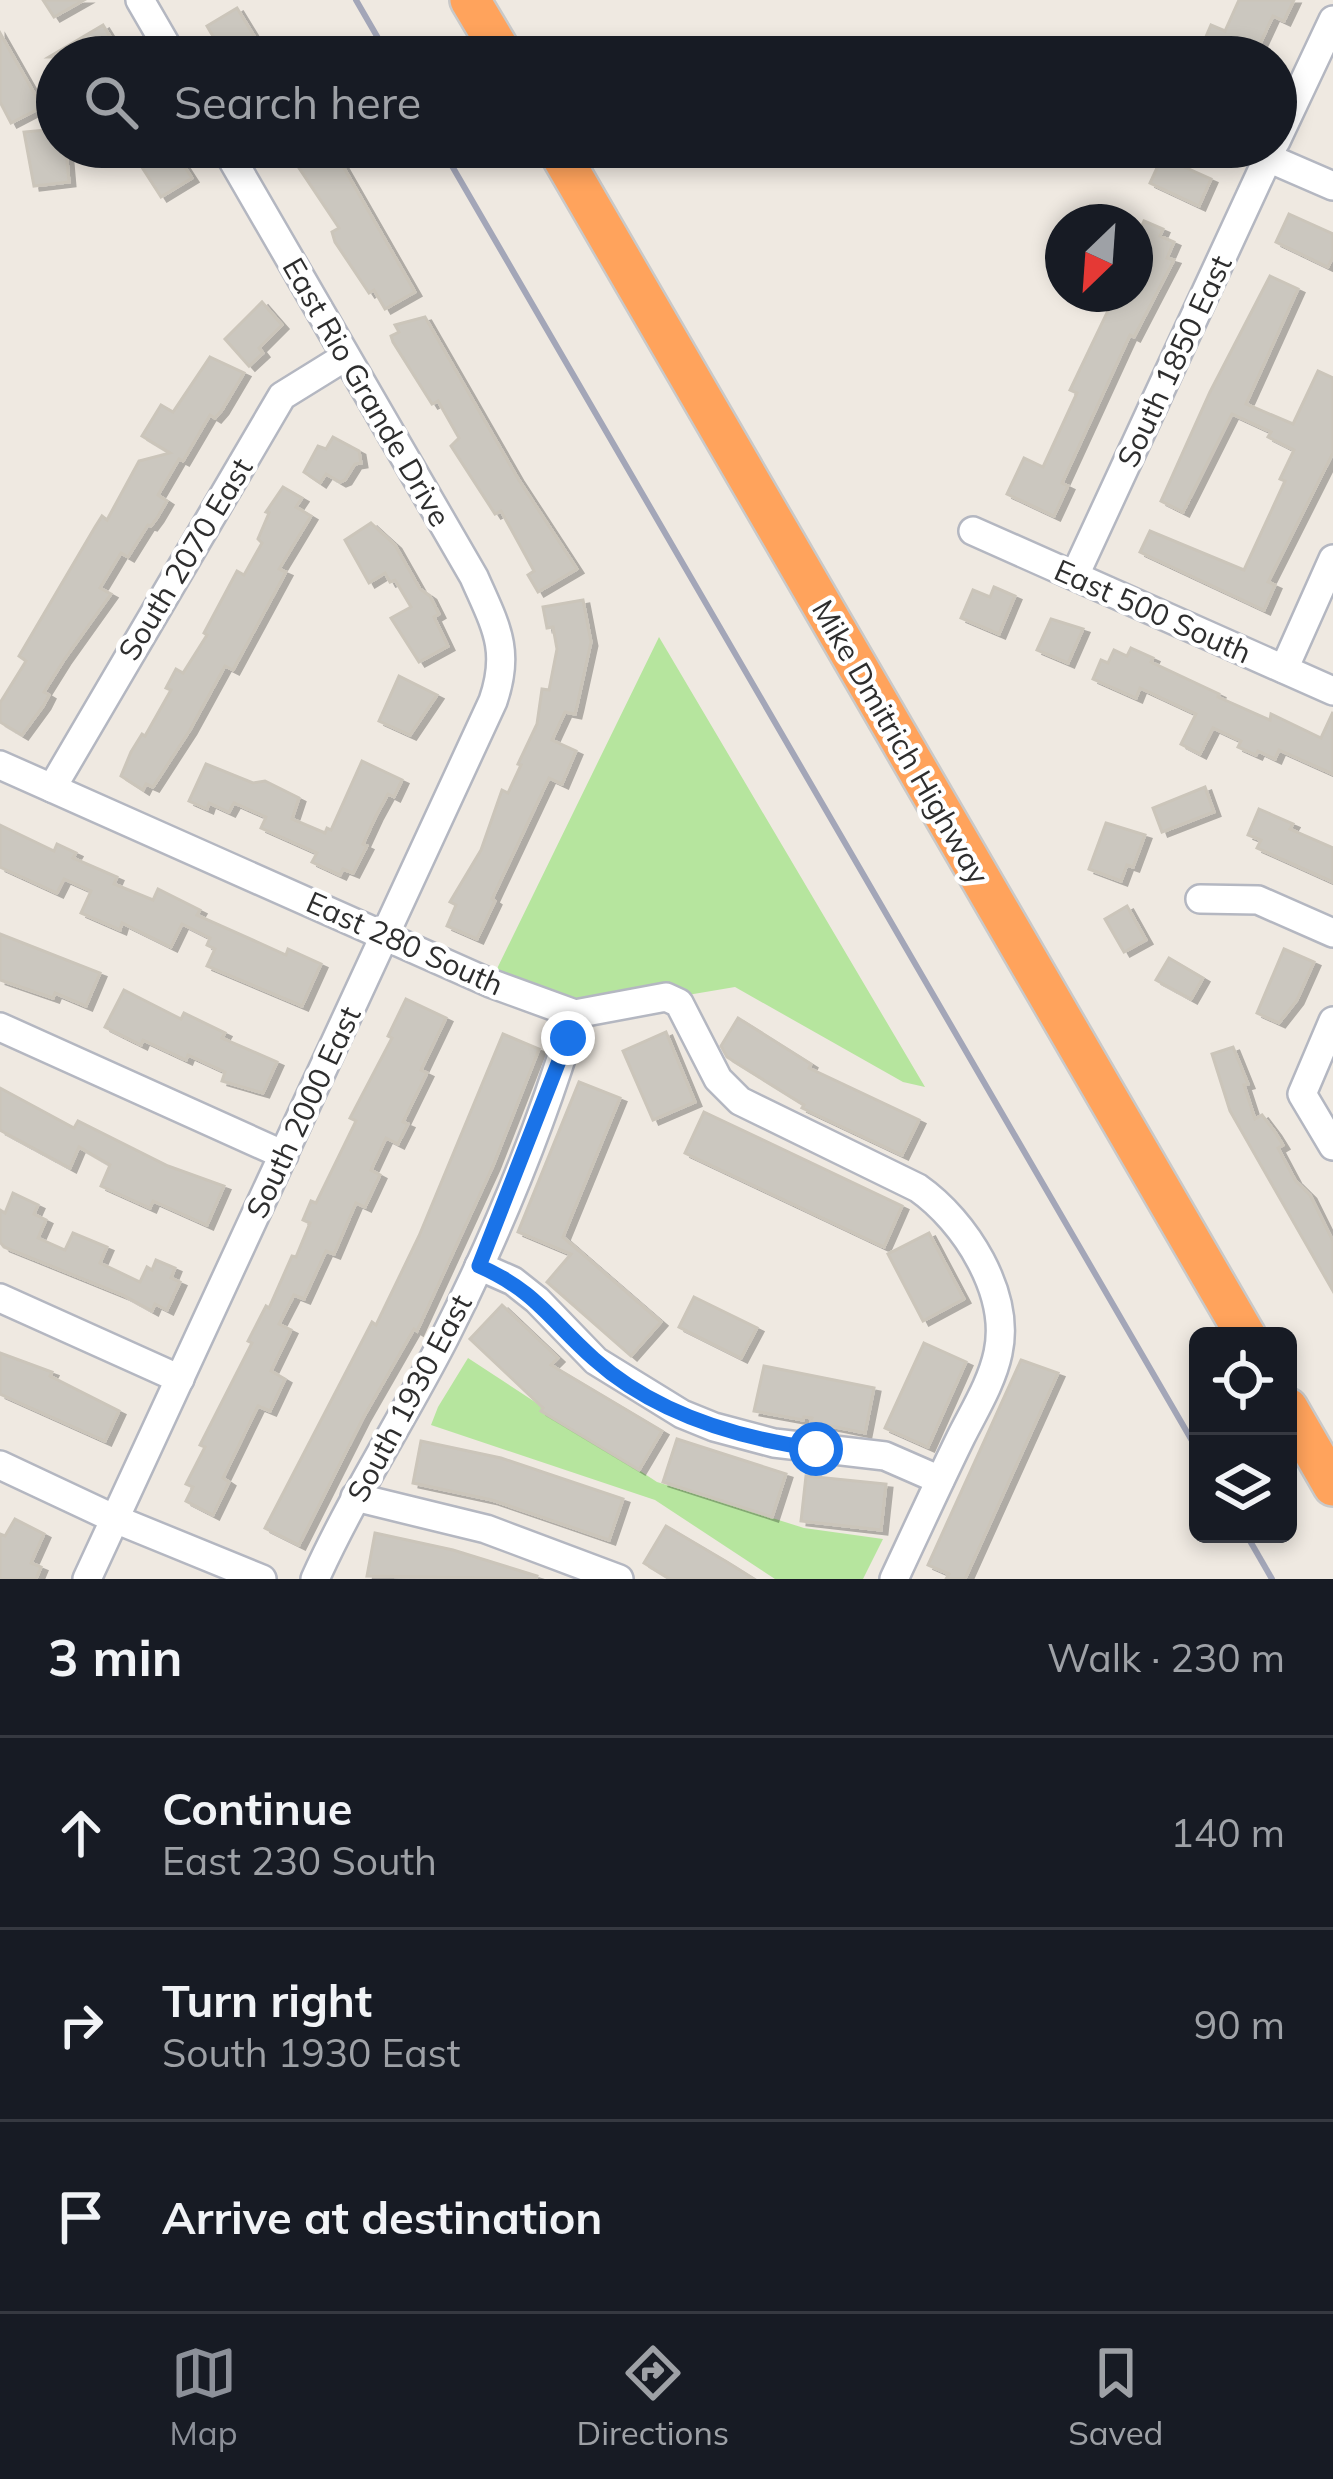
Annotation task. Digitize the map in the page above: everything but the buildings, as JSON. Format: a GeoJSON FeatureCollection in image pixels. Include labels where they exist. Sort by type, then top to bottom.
{"type":"FeatureCollection","features":[{"type":"Feature","properties":{"kind":"highway"},"geometry":{"type":"LineString","coordinates":[[470,0],[491,36]]}},
{"type":"Feature","properties":{"kind":"highway","name":"Mike Dmitrich Highway"},"geometry":{"type":"LineString","coordinates":[[568,168],[1241,1327]]}},
{"type":"Feature","properties":{"kind":"highway"},"geometry":{"type":"LineString","coordinates":[[1297,1424],[1333,1486]]}},
{"type":"Feature","properties":{"kind":"street"},"geometry":{"type":"LineString","coordinates":[[140,0],[161,36]]}},
{"type":"Feature","properties":{"kind":"street","name":"South 1850 East"},"geometry":{"type":"LineString","coordinates":[[1297,88],[1333,20]]}},
{"type":"Feature","properties":{"kind":"street"},"geometry":{"type":"LineString","coordinates":[[1297,166],[1333,186]]}},
{"type":"Feature","properties":{"kind":"street","name":"East Rio Grande Drive"},"geometry":{"type":"LineString","coordinates":[[237,168],[474,578],[502,641]]}},
{"type":"Feature","properties":{"kind":"street","name":"South 1850 East"},"geometry":{"type":"LineString","coordinates":[[1075,575],[1256,168]]}},
{"type":"Feature","properties":{"kind":"street","name":"South 2070 East"},"geometry":{"type":"LineString","coordinates":[[52,788],[282,396],[345,357]]}},
{"type":"Feature","properties":{"kind":"street","name":"East 500 South"},"geometry":{"type":"LineString","coordinates":[[973,531],[1333,691]]}},
{"type":"Feature","properties":{"kind":"street"},"geometry":{"type":"LineString","coordinates":[[1284,669],[1333,560]]}},
{"type":"Feature","properties":{"kind":"street","name":"South 2000 East"},"geometry":{"type":"LineString","coordinates":[[87,1579],[493,701],[502,668],[502,641]]}},
{"type":"Feature","properties":{"kind":"street","name":"East 280 South"},"geometry":{"type":"LineString","coordinates":[[0,765],[490,983],[575,1014]]}},
{"type":"Feature","properties":{"kind":"street"},"geometry":{"type":"LineString","coordinates":[[1200,898],[1258,900],[1333,934]]}},
{"type":"Feature","properties":{"kind":"street"},"geometry":{"type":"LineString","coordinates":[[575,1014],[666,997],[679,1003],[718,1079],[740,1100],[918,1188],[941,1204],[987,1272],[999,1316],[998,1357],[894,1579]]}},
{"type":"Feature","properties":{"kind":"street","name":"South 1930 East"},"geometry":{"type":"LineString","coordinates":[[315,1579],[479,1266],[555,1078],[575,1014]]}},
{"type":"Feature","properties":{"kind":"street"},"geometry":{"type":"LineString","coordinates":[[1333,1022],[1302,1094],[1333,1146]]}},
{"type":"Feature","properties":{"kind":"street"},"geometry":{"type":"LineString","coordinates":[[0,1027],[284,1155]]}},
{"type":"Feature","properties":{"kind":"street"},"geometry":{"type":"LineString","coordinates":[[479,1266],[513,1281],[538,1300],[596,1361],[682,1414],[774,1443],[885,1456],[940,1480]]}},
{"type":"Feature","properties":{"kind":"street"},"geometry":{"type":"LineString","coordinates":[[0,1298],[180,1379]]}},
{"type":"Feature","properties":{"kind":"street"},"geometry":{"type":"LineString","coordinates":[[0,1465],[115,1519],[262,1579]]}},
{"type":"Feature","properties":{"kind":"street"},"geometry":{"type":"LineString","coordinates":[[355,1497],[486,1529],[619,1579]]}},
{"type":"Feature","properties":{"kind":"green space"},"geometry":{"type":"Polygon","coordinates":[[[659,637],[925,1087],[903,1082],[735,987],[575,1014],[490,983],[659,637]]]}},
{"type":"Feature","properties":{"kind":"green space"},"geometry":{"type":"Polygon","coordinates":[[[468,1358],[657,1482],[804,1528],[883,1539],[863,1579],[775,1579],[655,1500],[431,1425],[468,1358]]]}},
{"type":"Feature","properties":{"kind":"railway"},"geometry":{"type":"LineString","coordinates":[[356,0],[377,36]]}},
{"type":"Feature","properties":{"kind":"railway"},"geometry":{"type":"LineString","coordinates":[[453,168],[1189,1435]]}},
{"type":"Feature","properties":{"kind":"railway"},"geometry":{"type":"LineString","coordinates":[[1251,1543],[1272,1579]]}},
{"type":"Feature","properties":{"kind":"route"},"geometry":{"type":"LineString","coordinates":[[568,1038],[479,1266],[513,1281],[538,1300],[596,1361],[651,1398],[714,1427],[816,1449]]}}]}
